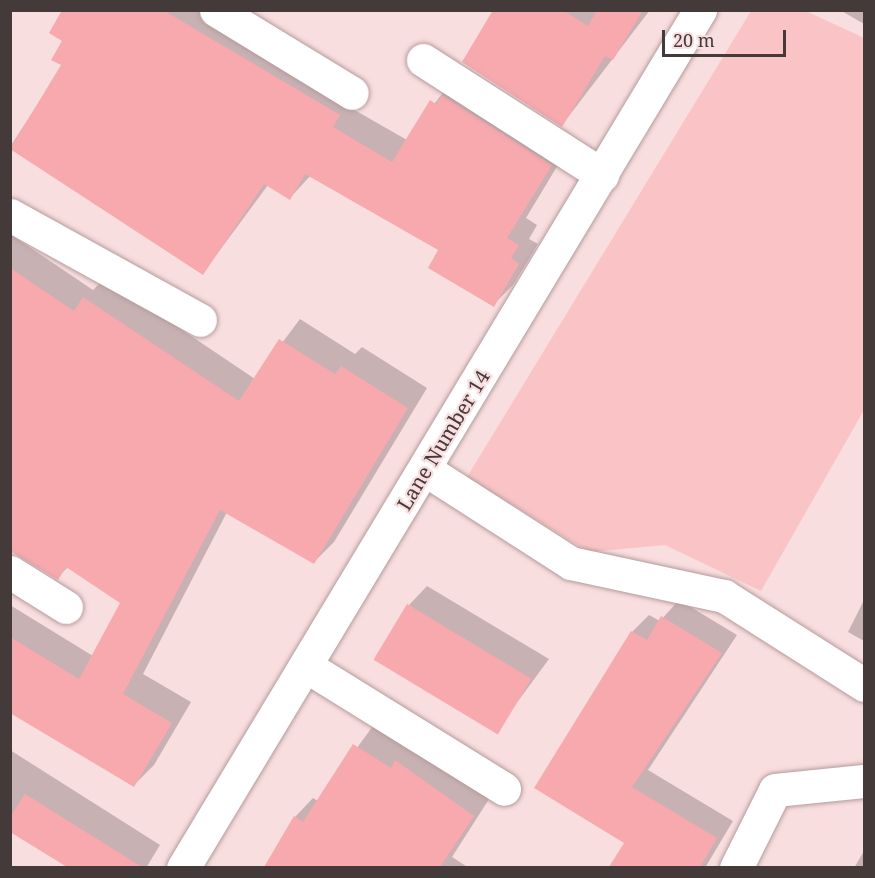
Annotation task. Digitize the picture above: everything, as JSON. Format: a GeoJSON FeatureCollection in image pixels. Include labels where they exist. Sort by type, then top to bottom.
{"type":"FeatureCollection","features":[{"type":"Feature","properties":{"kind":"street"},"geometry":{"type":"LineString","coordinates":[[216,10],[352,93]]}},
{"type":"Feature","properties":{"kind":"street","name":"Lane Number 14"},"geometry":{"type":"LineString","coordinates":[[183,867],[426,470],[700,10]]}},
{"type":"Feature","properties":{"kind":"street"},"geometry":{"type":"LineString","coordinates":[[423,60],[602,175]]}},
{"type":"Feature","properties":{"kind":"street"},"geometry":{"type":"LineString","coordinates":[[10,216],[200,320]]}},
{"type":"Feature","properties":{"kind":"street"},"geometry":{"type":"LineString","coordinates":[[426,470],[571,563],[724,596],[864,686]]}},
{"type":"Feature","properties":{"kind":"street"},"geometry":{"type":"LineString","coordinates":[[10,572],[66,607]]}},
{"type":"Feature","properties":{"kind":"street"},"geometry":{"type":"LineString","coordinates":[[306,666],[504,789]]}},
{"type":"Feature","properties":{"kind":"street"},"geometry":{"type":"LineString","coordinates":[[736,867],[776,790],[864,781]]}},
{"type":"Feature","properties":{"kind":"shaded area"},"geometry":{"type":"Polygon","coordinates":[[[751,11],[806,11],[864,38],[864,410],[761,591],[665,545],[589,552],[467,477],[751,11]]]}},
{"type":"Feature","properties":{"kind":"building"},"geometry":{"type":"Polygon","coordinates":[[[62,10],[163,10],[340,115],[333,127],[392,162],[430,100],[436,104],[442,95],[552,165],[507,238],[519,245],[511,258],[519,264],[494,307],[428,268],[438,250],[305,174],[290,200],[264,184],[203,275],[10,149],[61,65],[51,60],[62,41],[49,33],[62,10]]]}},
{"type":"Feature","properties":{"kind":"building"},"geometry":{"type":"Polygon","coordinates":[[[493,10],[563,10],[588,26],[597,10],[643,10],[613,60],[605,56],[562,127],[462,62],[493,10]]]}},
{"type":"Feature","properties":{"kind":"building"},"geometry":{"type":"Polygon","coordinates":[[[10,268],[74,311],[83,297],[239,401],[279,339],[335,374],[341,366],[408,408],[314,564],[220,510],[123,694],[172,723],[134,787],[10,713],[10,637],[79,679],[120,603],[66,567],[58,580],[10,551],[10,268]]]}},
{"type":"Feature","properties":{"kind":"building"},"geometry":{"type":"Polygon","coordinates":[[[407,604],[531,679],[498,734],[374,660],[407,604]]]}},
{"type":"Feature","properties":{"kind":"building"},"geometry":{"type":"Polygon","coordinates":[[[661,616],[722,653],[632,787],[717,838],[700,867],[609,867],[624,843],[534,788],[631,631],[647,640],[661,616]]]}},
{"type":"Feature","properties":{"kind":"building"},"geometry":{"type":"Polygon","coordinates":[[[353,744],[391,768],[395,760],[474,816],[440,867],[264,867],[294,816],[303,822],[353,744]]]}},
{"type":"Feature","properties":{"kind":"building"},"geometry":{"type":"Polygon","coordinates":[[[25,794],[142,867],[67,867],[10,832],[10,817],[25,794]]]}}]}
